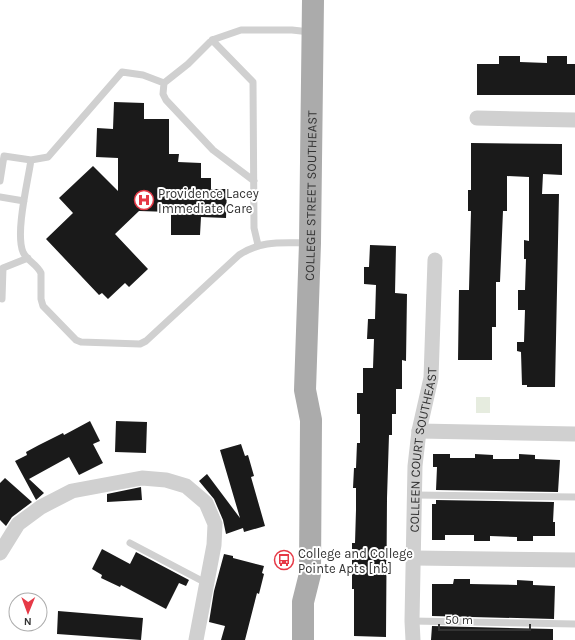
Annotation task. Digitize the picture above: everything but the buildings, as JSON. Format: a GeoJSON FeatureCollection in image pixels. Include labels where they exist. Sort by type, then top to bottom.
{"type":"FeatureCollection","features":[{"type":"Feature","properties":{"kind":"main road","name":"COLLEGE STREET SOUTHEAST"},"geometry":{"type":"LineString","coordinates":[[303,640],[303,602],[310,574],[311,420],[305,390],[310,243],[313,0]]}},
{"type":"Feature","properties":{"kind":"street"},"geometry":{"type":"LineString","coordinates":[[477,118],[575,120]]}},
{"type":"Feature","properties":{"kind":"street","name":"COLLEEN COURT SOUTHEAST"},"geometry":{"type":"LineString","coordinates":[[413,640],[412,621],[415,466],[419,431],[431,378],[435,260]]}},
{"type":"Feature","properties":{"kind":"street"},"geometry":{"type":"LineString","coordinates":[[419,431],[575,434]]}},
{"type":"Feature","properties":{"kind":"street"},"geometry":{"type":"LineString","coordinates":[[0,553],[18,524],[41,507],[72,491],[142,478],[166,480],[186,486],[206,503],[215,524],[214,545],[196,640]]}},
{"type":"Feature","properties":{"kind":"street"},"geometry":{"type":"LineString","coordinates":[[414,558],[575,560]]}},
{"type":"Feature","properties":{"kind":"lane"},"geometry":{"type":"LineString","coordinates":[[254,181],[213,150],[166,100],[163,94],[164,83],[188,64],[212,40],[241,30],[292,30],[312,32]]}},
{"type":"Feature","properties":{"kind":"lane"},"geometry":{"type":"LineString","coordinates":[[212,40],[253,82],[254,228],[258,245]]}},
{"type":"Feature","properties":{"kind":"lane"},"geometry":{"type":"LineString","coordinates":[[0,181],[4,156],[32,160],[48,157],[122,72],[143,75],[164,83]]}},
{"type":"Feature","properties":{"kind":"lane"},"geometry":{"type":"LineString","coordinates":[[32,160],[24,201],[20,236],[23,252],[39,269],[41,299],[43,306],[76,340],[81,342],[132,345],[140,344],[146,341],[239,255],[249,249],[258,245],[310,243]]}},
{"type":"Feature","properties":{"kind":"lane"},"geometry":{"type":"LineString","coordinates":[[0,198],[24,201]]}},
{"type":"Feature","properties":{"kind":"lane"},"geometry":{"type":"LineString","coordinates":[[2,299],[3,268],[28,258]]}},
{"type":"Feature","properties":{"kind":"lane"},"geometry":{"type":"LineString","coordinates":[[415,495],[575,497]]}},
{"type":"Feature","properties":{"kind":"lane"},"geometry":{"type":"LineString","coordinates":[[130,543],[206,583]]}},
{"type":"Feature","properties":{"kind":"lane"},"geometry":{"type":"LineString","coordinates":[[412,621],[575,624]]}},
{"type":"Feature","properties":{"kind":"shaded area"},"geometry":{"type":"Polygon","coordinates":[[[476,397],[490,397],[490,413],[476,413],[476,397]]]}},
{"type":"Feature","properties":{"kind":"place","name":"Providence Lacey Immediate Care"},"geometry":{"type":"Point","coordinates":[144,200]}},
{"type":"Feature","properties":{"kind":"place","name":"College and College Pointe Apts [nb]"},"geometry":{"type":"Point","coordinates":[284,560]}}]}
